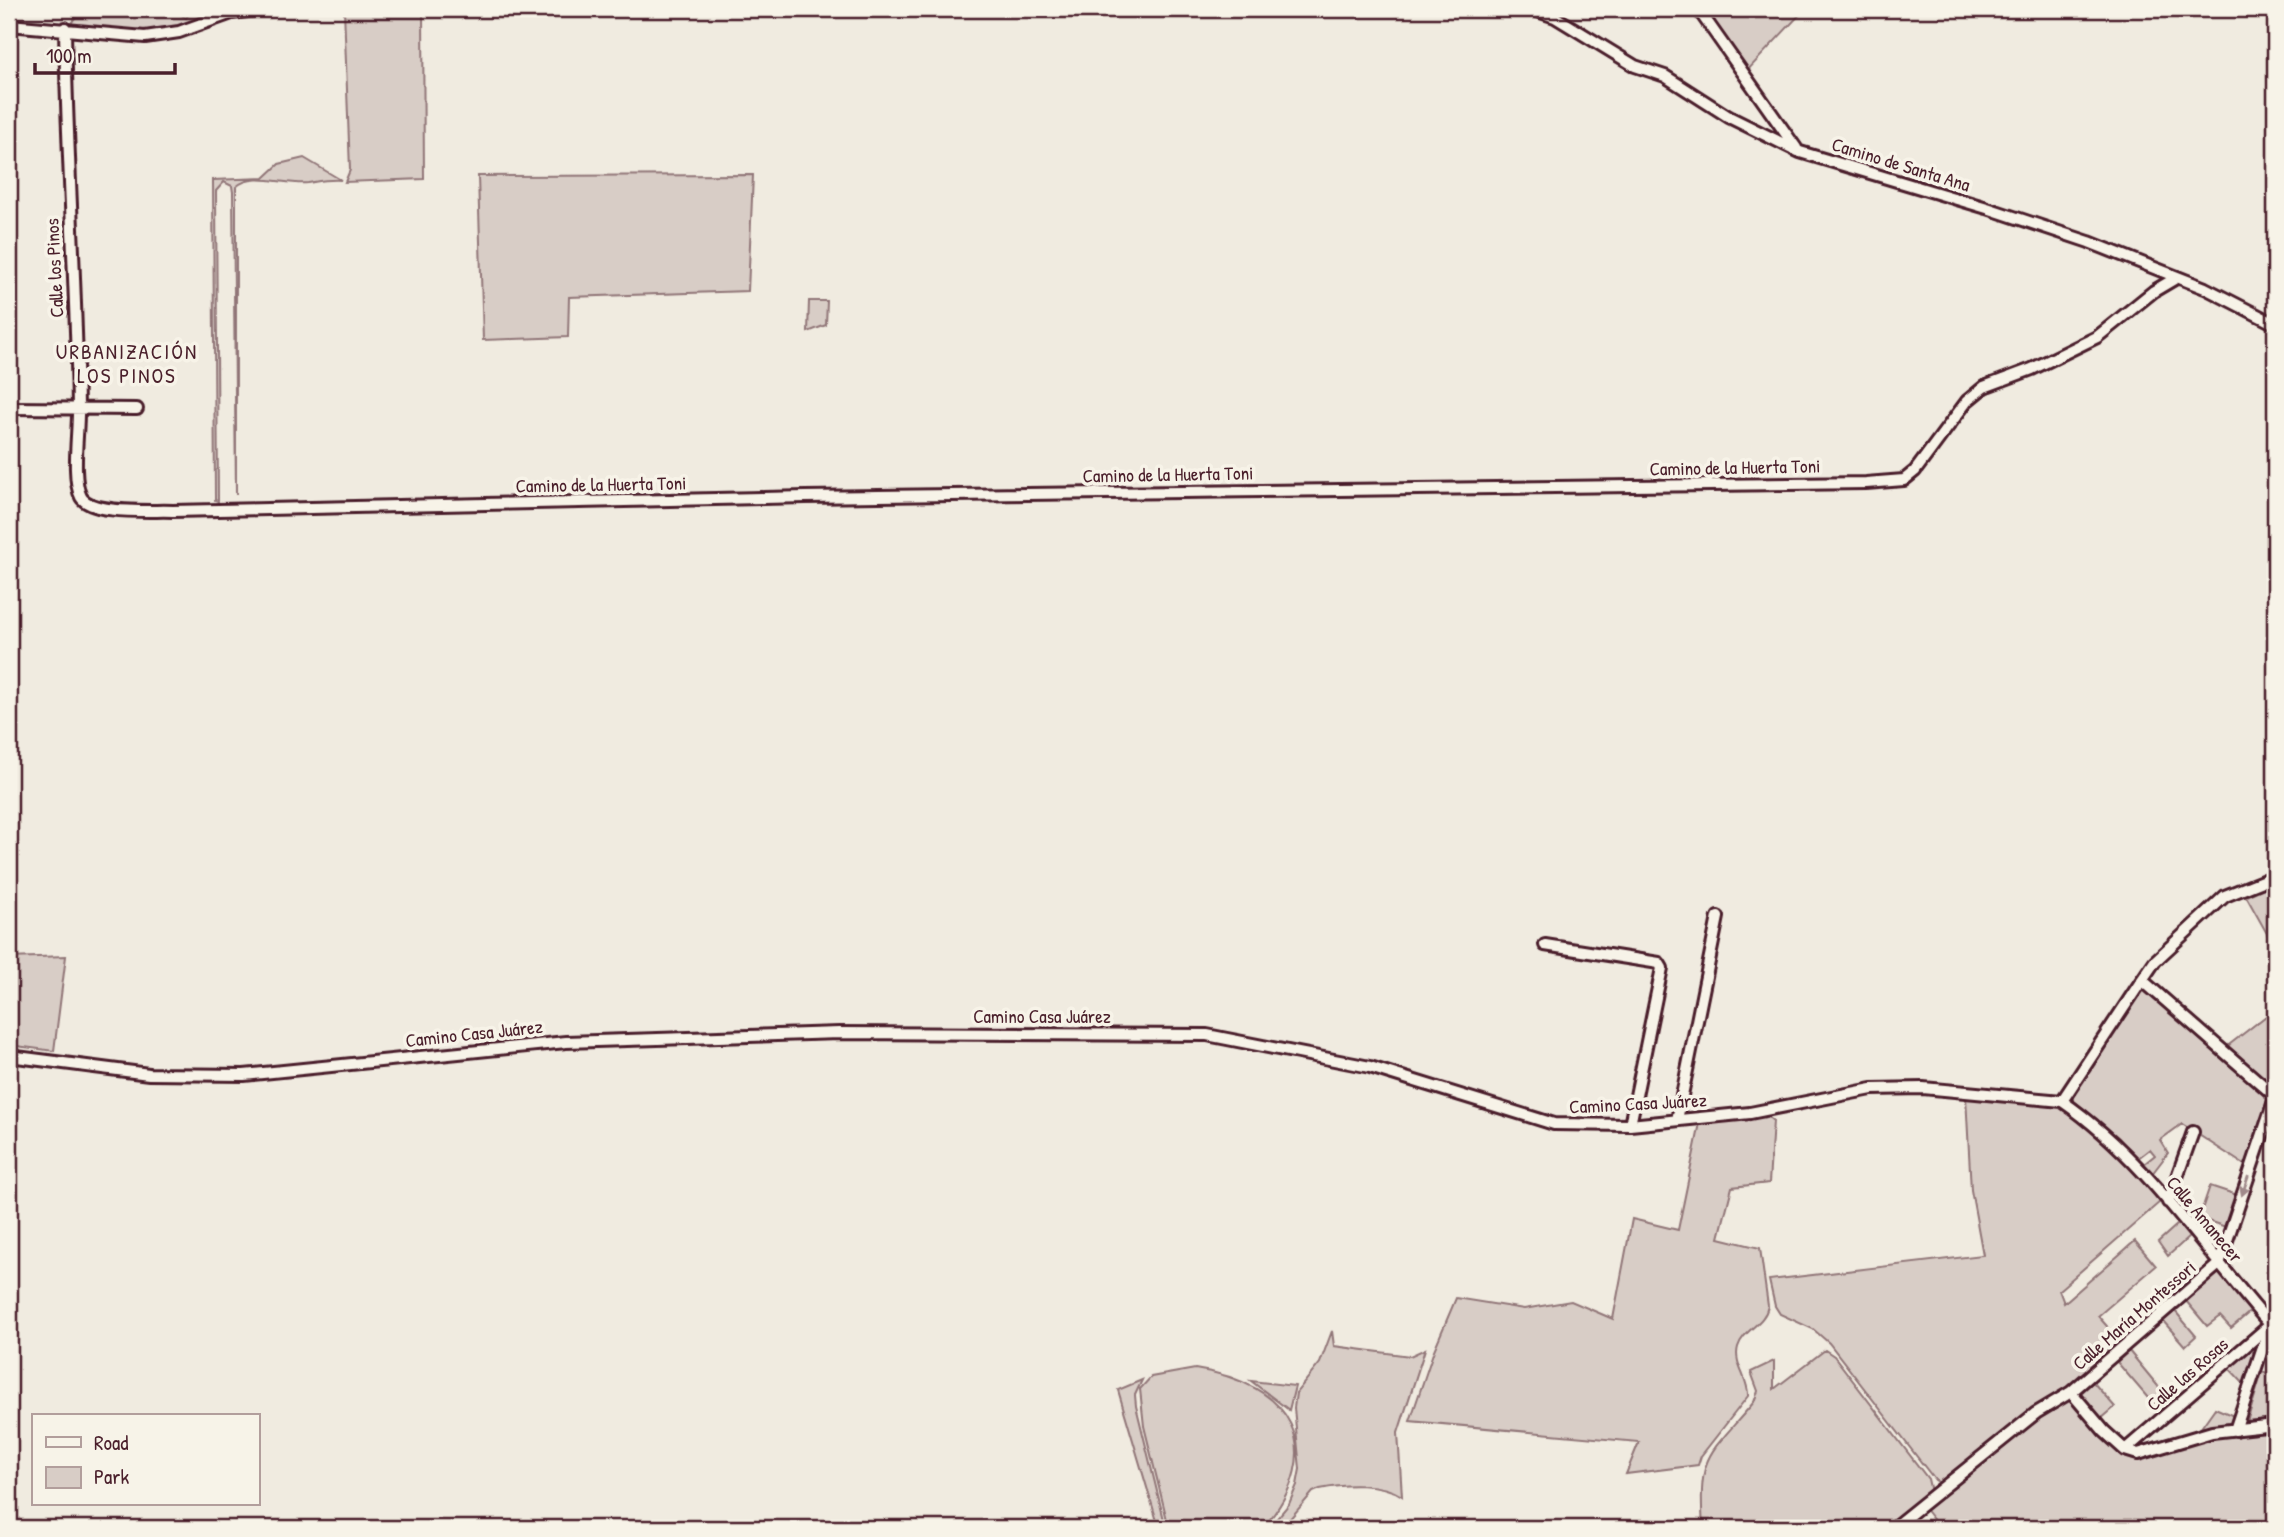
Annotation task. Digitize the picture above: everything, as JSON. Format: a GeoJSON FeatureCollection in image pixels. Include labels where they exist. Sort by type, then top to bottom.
{"type":"FeatureCollection","features":[{"type":"Feature","properties":{"kind":"street"},"geometry":{"type":"LineString","coordinates":[[9,25],[145,37],[179,32],[214,18],[262,9]]}},
{"type":"Feature","properties":{"kind":"street"},"geometry":{"type":"LineString","coordinates":[[1698,9],[1787,139],[1800,152]]}},
{"type":"Feature","properties":{"kind":"street","name":"Camino de Santa Ana"},"geometry":{"type":"LineString","coordinates":[[1538,10],[1555,17],[1635,66],[1665,76],[1749,128],[1800,152],[1987,208],[2108,249],[2205,288],[2275,324]]}},
{"type":"Feature","properties":{"kind":"street","name":"Calle los Pinos"},"geometry":{"type":"LineString","coordinates":[[65,28],[78,407],[77,477],[81,496],[88,504]]}},
{"type":"Feature","properties":{"kind":"street","name":"Camino de la Huerta Toni"},"geometry":{"type":"LineString","coordinates":[[88,504],[101,509],[173,511],[799,497],[1866,483],[1905,480],[1915,471],[1967,401],[1984,387],[2032,369],[2097,337],[2154,291],[2176,278]]}},
{"type":"Feature","properties":{"kind":"street"},"geometry":{"type":"LineString","coordinates":[[9,408],[137,409]]}},
{"type":"Feature","properties":{"kind":"street"},"geometry":{"type":"LineString","coordinates":[[2062,1101],[2155,961],[2225,896],[2275,876]]}},
{"type":"Feature","properties":{"kind":"street"},"geometry":{"type":"LineString","coordinates":[[1677,1120],[1718,917]]}},
{"type":"Feature","properties":{"kind":"street"},"geometry":{"type":"LineString","coordinates":[[1545,945],[1659,963],[1662,968],[1630,1125]]}},
{"type":"Feature","properties":{"kind":"street"},"geometry":{"type":"LineString","coordinates":[[2142,980],[2275,1097],[2218,1264]]}},
{"type":"Feature","properties":{"kind":"street","name":"Camino Casa Juárez"},"geometry":{"type":"LineString","coordinates":[[9,1056],[149,1074],[244,1075],[566,1042],[839,1033],[1207,1035],[1370,1067],[1554,1124],[1630,1125],[1750,1113],[1872,1089],[1923,1088],[2062,1101]]}},
{"type":"Feature","properties":{"kind":"street","name":"Calle Amanecer"},"geometry":{"type":"LineString","coordinates":[[2062,1101],[2104,1132],[2135,1162],[2273,1328]]}},
{"type":"Feature","properties":{"kind":"street"},"geometry":{"type":"LineString","coordinates":[[2168,1202],[2193,1132]]}},
{"type":"Feature","properties":{"kind":"street","name":"Calle María Montessori"},"geometry":{"type":"LineString","coordinates":[[1893,1528],[2035,1413],[2071,1392],[2218,1264]]}},
{"type":"Feature","properties":{"kind":"street"},"geometry":{"type":"LineString","coordinates":[[2235,1430],[2273,1328],[2275,1311]]}},
{"type":"Feature","properties":{"kind":"street","name":"Calle las Rosas"},"geometry":{"type":"LineString","coordinates":[[2126,1450],[2273,1328]]}},
{"type":"Feature","properties":{"kind":"street"},"geometry":{"type":"LineString","coordinates":[[2071,1392],[2104,1432],[2126,1450],[2138,1454],[2176,1441],[2275,1425]]}},
{"type":"Feature","properties":{"kind":"green space"},"geometry":{"type":"Polygon","coordinates":[[[81,9],[172,9],[186,18],[193,9],[237,9],[184,27],[147,32],[70,25],[81,9]]]}},
{"type":"Feature","properties":{"kind":"green space"},"geometry":{"type":"Polygon","coordinates":[[[344,9],[423,9],[424,179],[345,182],[350,170],[344,9]]]}},
{"type":"Feature","properties":{"kind":"green space"},"geometry":{"type":"Polygon","coordinates":[[[1704,9],[1805,9],[1746,72],[1704,9]]]}},
{"type":"Feature","properties":{"kind":"green space"},"geometry":{"type":"Polygon","coordinates":[[[304,158],[341,180],[300,183],[261,179],[243,182],[236,187],[236,495],[233,192],[232,186],[224,182],[216,191],[218,501],[215,500],[213,180],[264,178],[279,164],[304,158]]]}},
{"type":"Feature","properties":{"kind":"green space"},"geometry":{"type":"Polygon","coordinates":[[[753,175],[748,291],[569,297],[568,337],[483,340],[478,176],[753,175]]]}},
{"type":"Feature","properties":{"kind":"green space"},"geometry":{"type":"Polygon","coordinates":[[[809,301],[827,301],[826,325],[808,332],[809,301]]]}},
{"type":"Feature","properties":{"kind":"green space"},"geometry":{"type":"Polygon","coordinates":[[[2275,883],[2275,948],[2246,896],[2275,883]]]}},
{"type":"Feature","properties":{"kind":"green space"},"geometry":{"type":"Polygon","coordinates":[[[66,956],[54,1051],[9,1045],[9,958],[66,956]]]}},
{"type":"Feature","properties":{"kind":"green space"},"geometry":{"type":"Polygon","coordinates":[[[2144,989],[2269,1097],[2246,1166],[2182,1124],[2160,1140],[2168,1153],[2152,1174],[2144,1164],[2155,1155],[2150,1149],[2137,1159],[2119,1138],[2073,1100],[2073,1093],[2144,989]]]}},
{"type":"Feature","properties":{"kind":"green space"},"geometry":{"type":"Polygon","coordinates":[[[2275,1009],[2275,1088],[2225,1048],[2275,1009]]]}},
{"type":"Feature","properties":{"kind":"green space"},"geometry":{"type":"Polygon","coordinates":[[[1966,1096],[2036,1101],[2071,1112],[2085,1121],[2113,1148],[2160,1202],[2059,1290],[2064,1303],[2135,1241],[2156,1266],[2098,1316],[2120,1341],[2067,1390],[2051,1398],[1942,1484],[1935,1480],[1829,1343],[1813,1329],[1780,1314],[1775,1306],[1769,1280],[1983,1255],[1971,1190],[1966,1096]]]}},
{"type":"Feature","properties":{"kind":"green space"},"geometry":{"type":"Polygon","coordinates":[[[1767,1116],[1773,1121],[1769,1183],[1732,1187],[1719,1238],[1760,1248],[1768,1306],[1763,1318],[1744,1336],[1738,1347],[1738,1359],[1748,1396],[1701,1456],[1698,1465],[1626,1474],[1639,1442],[1410,1421],[1434,1350],[1456,1298],[1524,1309],[1571,1301],[1613,1319],[1632,1219],[1678,1230],[1700,1123],[1767,1116]]]}},
{"type":"Feature","properties":{"kind":"green space"},"geometry":{"type":"Polygon","coordinates":[[[2210,1186],[2237,1195],[2226,1227],[2199,1218],[2210,1186]]]}},
{"type":"Feature","properties":{"kind":"green space"},"geometry":{"type":"Polygon","coordinates":[[[2178,1224],[2189,1237],[2168,1256],[2158,1242],[2178,1224]]]}},
{"type":"Feature","properties":{"kind":"green space"},"geometry":{"type":"Polygon","coordinates":[[[2219,1272],[2252,1310],[2231,1328],[2220,1316],[2207,1326],[2186,1301],[2219,1272]]]}},
{"type":"Feature","properties":{"kind":"green space"},"geometry":{"type":"Polygon","coordinates":[[[2175,1311],[2196,1336],[2185,1346],[2163,1321],[2175,1311]]]}},
{"type":"Feature","properties":{"kind":"green space"},"geometry":{"type":"Polygon","coordinates":[[[1332,1331],[1334,1346],[1410,1356],[1425,1349],[1398,1433],[1402,1496],[1373,1486],[1351,1485],[1320,1489],[1313,1492],[1282,1528],[1269,1528],[1289,1504],[1297,1485],[1300,1469],[1294,1408],[1296,1393],[1320,1363],[1332,1331]]]}},
{"type":"Feature","properties":{"kind":"green space"},"geometry":{"type":"Polygon","coordinates":[[[1825,1350],[1834,1356],[1928,1479],[1931,1492],[1888,1528],[1703,1528],[1702,1484],[1705,1469],[1716,1446],[1754,1402],[1758,1391],[1751,1372],[1774,1361],[1774,1389],[1825,1350]]]}},
{"type":"Feature","properties":{"kind":"green space"},"geometry":{"type":"Polygon","coordinates":[[[2251,1350],[2255,1354],[2245,1385],[2229,1368],[2251,1350]]]}},
{"type":"Feature","properties":{"kind":"green space"},"geometry":{"type":"Polygon","coordinates":[[[2129,1351],[2171,1402],[2160,1412],[2117,1362],[2129,1351]]]}},
{"type":"Feature","properties":{"kind":"green space"},"geometry":{"type":"Polygon","coordinates":[[[1195,1369],[1228,1377],[1256,1389],[1277,1405],[1290,1424],[1297,1447],[1295,1472],[1284,1499],[1263,1528],[1169,1528],[1144,1426],[1140,1389],[1151,1377],[1195,1369]]]}},
{"type":"Feature","properties":{"kind":"green space"},"geometry":{"type":"Polygon","coordinates":[[[2262,1372],[2275,1377],[2275,1413],[2272,1421],[2247,1422],[2262,1372]]]}},
{"type":"Feature","properties":{"kind":"green space"},"geometry":{"type":"Polygon","coordinates":[[[1142,1380],[1135,1395],[1136,1406],[1166,1528],[1159,1528],[1118,1390],[1142,1380]]]}},
{"type":"Feature","properties":{"kind":"green space"},"geometry":{"type":"Polygon","coordinates":[[[1251,1381],[1295,1386],[1289,1410],[1251,1381]]]}},
{"type":"Feature","properties":{"kind":"green space"},"geometry":{"type":"Polygon","coordinates":[[[2093,1382],[2115,1407],[2101,1419],[2079,1395],[2093,1382]]]}},
{"type":"Feature","properties":{"kind":"green space"},"geometry":{"type":"Polygon","coordinates":[[[2061,1401],[2076,1401],[2136,1456],[2184,1442],[2275,1427],[2275,1528],[1940,1528],[1924,1508],[2061,1401]]]}},
{"type":"Feature","properties":{"kind":"green space"},"geometry":{"type":"Polygon","coordinates":[[[2215,1408],[2234,1416],[2230,1426],[2198,1432],[2215,1408]]]}},
{"type":"Feature","properties":{"kind":"district","name":"URBANIZACIÓN LOS PINOS"},"geometry":{"type":"Point","coordinates":[127,363]}}]}
